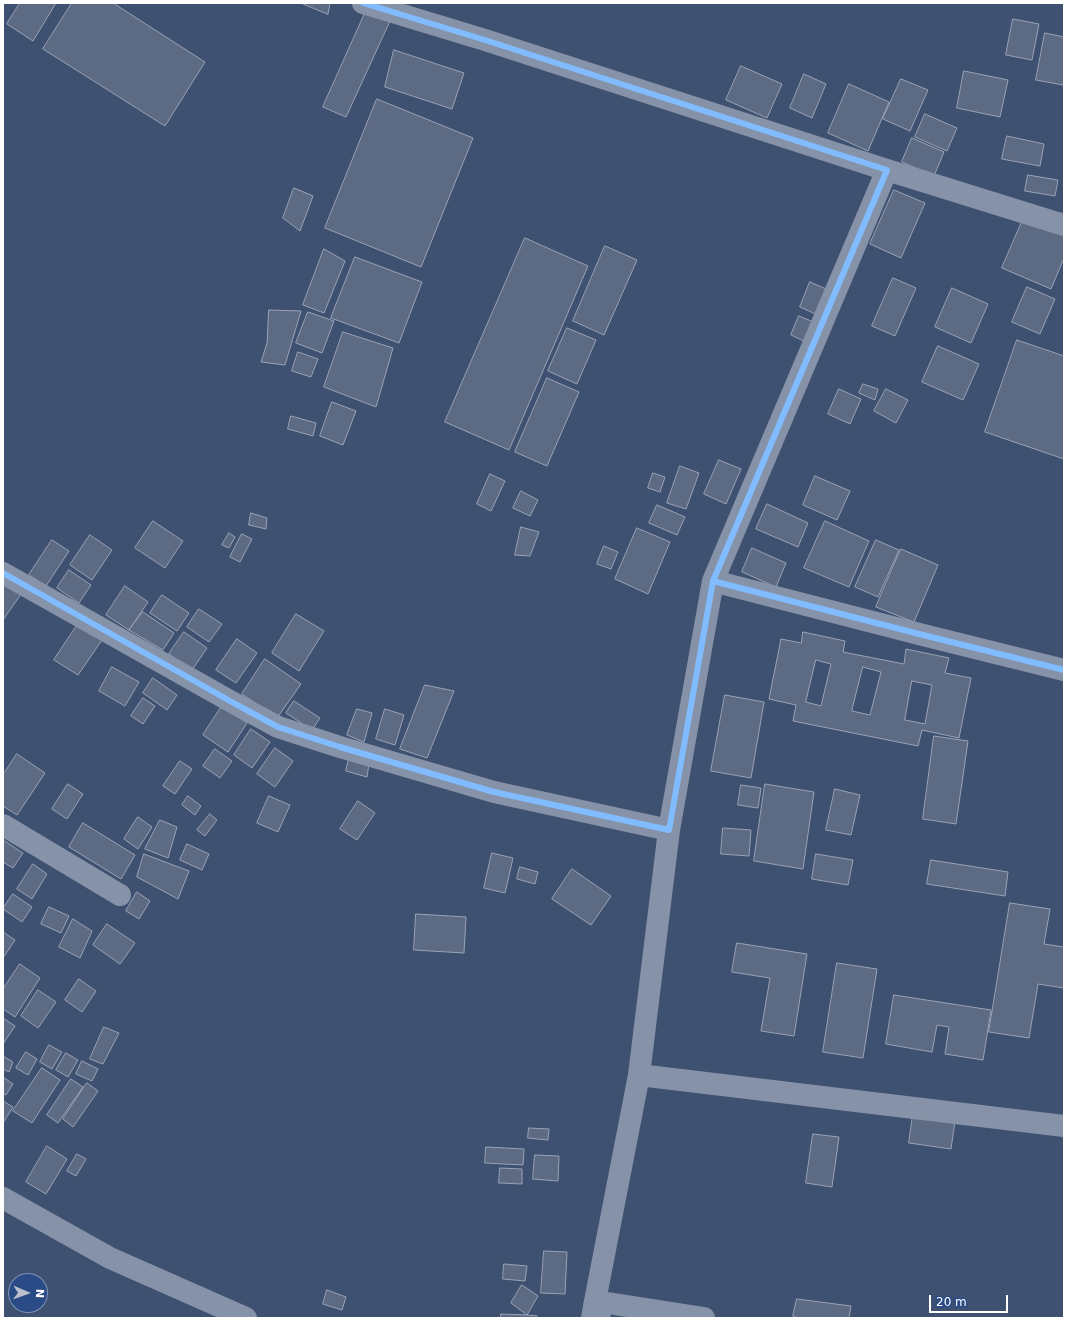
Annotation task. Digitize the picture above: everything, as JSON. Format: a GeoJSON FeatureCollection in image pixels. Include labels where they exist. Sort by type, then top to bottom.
{"type":"FeatureCollection","features":[{"type":"Feature","properties":{"kind":"street"},"geometry":{"type":"LineString","coordinates":[[363,3],[485,40],[887,170],[1064,225]]}},
{"type":"Feature","properties":{"kind":"street"},"geometry":{"type":"LineString","coordinates":[[704,1318],[596,1312],[639,1075],[669,830],[713,581],[887,170]]}},
{"type":"Feature","properties":{"kind":"street"},"geometry":{"type":"LineString","coordinates":[[3,573],[278,727],[340,747],[494,792],[669,830]]}},
{"type":"Feature","properties":{"kind":"street"},"geometry":{"type":"LineString","coordinates":[[713,581],[1064,670]]}},
{"type":"Feature","properties":{"kind":"street"},"geometry":{"type":"LineString","coordinates":[[3,826],[120,895]]}},
{"type":"Feature","properties":{"kind":"street"},"geometry":{"type":"LineString","coordinates":[[639,1075],[1064,1126]]}},
{"type":"Feature","properties":{"kind":"street"},"geometry":{"type":"LineString","coordinates":[[3,1198],[110,1258],[246,1318]]}},
{"type":"Feature","properties":{"kind":"building"},"geometry":{"type":"Polygon","coordinates":[[[20,3],[56,3],[33,41],[7,24],[20,3]]]}},
{"type":"Feature","properties":{"kind":"building"},"geometry":{"type":"Polygon","coordinates":[[[72,3],[113,3],[205,62],[165,126],[43,49],[72,3]]]}},
{"type":"Feature","properties":{"kind":"building"},"geometry":{"type":"Polygon","coordinates":[[[301,3],[330,3],[328,14],[301,3]]]}},
{"type":"Feature","properties":{"kind":"building"},"geometry":{"type":"Polygon","coordinates":[[[366,11],[390,21],[346,117],[323,107],[366,11]]]}},
{"type":"Feature","properties":{"kind":"building"},"geometry":{"type":"Polygon","coordinates":[[[1013,19],[1039,24],[1032,60],[1006,55],[1013,19]]]}},
{"type":"Feature","properties":{"kind":"building"},"geometry":{"type":"Polygon","coordinates":[[[1045,33],[1064,37],[1063,85],[1036,80],[1045,33]]]}},
{"type":"Feature","properties":{"kind":"building"},"geometry":{"type":"Polygon","coordinates":[[[394,50],[464,73],[452,109],[385,87],[394,50]]]}},
{"type":"Feature","properties":{"kind":"building"},"geometry":{"type":"Polygon","coordinates":[[[741,66],[782,84],[767,118],[726,100],[741,66]]]}},
{"type":"Feature","properties":{"kind":"building"},"geometry":{"type":"Polygon","coordinates":[[[964,71],[1008,80],[1000,117],[957,108],[964,71]]]}},
{"type":"Feature","properties":{"kind":"building"},"geometry":{"type":"Polygon","coordinates":[[[804,74],[826,84],[812,118],[790,108],[804,74]]]}},
{"type":"Feature","properties":{"kind":"building"},"geometry":{"type":"Polygon","coordinates":[[[901,79],[928,90],[910,131],[883,119],[901,79]]]}},
{"type":"Feature","properties":{"kind":"building"},"geometry":{"type":"Polygon","coordinates":[[[849,84],[889,102],[868,151],[828,133],[849,84]]]}},
{"type":"Feature","properties":{"kind":"building"},"geometry":{"type":"Polygon","coordinates":[[[377,99],[473,138],[421,267],[325,228],[377,99]]]}},
{"type":"Feature","properties":{"kind":"building"},"geometry":{"type":"Polygon","coordinates":[[[925,114],[957,128],[947,151],[915,137],[925,114]]]}},
{"type":"Feature","properties":{"kind":"building"},"geometry":{"type":"Polygon","coordinates":[[[1007,136],[1044,144],[1040,166],[1002,159],[1007,136]]]}},
{"type":"Feature","properties":{"kind":"building"},"geometry":{"type":"Polygon","coordinates":[[[912,138],[944,152],[934,176],[902,162],[912,138]]]}},
{"type":"Feature","properties":{"kind":"building"},"geometry":{"type":"Polygon","coordinates":[[[1028,175],[1058,180],[1055,196],[1025,191],[1028,175]]]}},
{"type":"Feature","properties":{"kind":"building"},"geometry":{"type":"Polygon","coordinates":[[[294,188],[313,196],[300,231],[283,218],[294,188]]]}},
{"type":"Feature","properties":{"kind":"building"},"geometry":{"type":"Polygon","coordinates":[[[894,190],[925,203],[901,258],[870,244],[894,190]]]}},
{"type":"Feature","properties":{"kind":"building"},"geometry":{"type":"Polygon","coordinates":[[[1024,217],[1064,234],[1064,258],[1051,289],[1002,268],[1024,217]]]}},
{"type":"Feature","properties":{"kind":"building"},"geometry":{"type":"Polygon","coordinates":[[[525,238],[588,266],[509,450],[445,422],[525,238]]]}},
{"type":"Feature","properties":{"kind":"building"},"geometry":{"type":"Polygon","coordinates":[[[605,246],[637,260],[604,335],[573,321],[605,246]]]}},
{"type":"Feature","properties":{"kind":"building"},"geometry":{"type":"Polygon","coordinates":[[[324,249],[345,261],[324,313],[303,305],[324,249]]]}},
{"type":"Feature","properties":{"kind":"building"},"geometry":{"type":"Polygon","coordinates":[[[355,257],[422,282],[399,343],[331,318],[355,257]]]}},
{"type":"Feature","properties":{"kind":"building"},"geometry":{"type":"Polygon","coordinates":[[[893,278],[916,288],[895,336],[872,326],[893,278]]]}},
{"type":"Feature","properties":{"kind":"building"},"geometry":{"type":"Polygon","coordinates":[[[810,282],[833,292],[822,317],[800,307],[810,282]]]}},
{"type":"Feature","properties":{"kind":"building"},"geometry":{"type":"Polygon","coordinates":[[[1027,287],[1055,299],[1040,334],[1012,322],[1027,287]]]}},
{"type":"Feature","properties":{"kind":"building"},"geometry":{"type":"Polygon","coordinates":[[[952,288],[988,304],[971,343],[935,327],[952,288]]]}},
{"type":"Feature","properties":{"kind":"building"},"geometry":{"type":"Polygon","coordinates":[[[269,310],[301,311],[285,365],[261,362],[267,343],[269,310]]]}},
{"type":"Feature","properties":{"kind":"building"},"geometry":{"type":"Polygon","coordinates":[[[308,312],[334,321],[322,353],[296,343],[308,312]]]}},
{"type":"Feature","properties":{"kind":"building"},"geometry":{"type":"Polygon","coordinates":[[[799,316],[821,325],[812,345],[791,335],[799,316]]]}},
{"type":"Feature","properties":{"kind":"building"},"geometry":{"type":"Polygon","coordinates":[[[567,328],[596,340],[577,384],[548,371],[567,328]]]}},
{"type":"Feature","properties":{"kind":"building"},"geometry":{"type":"Polygon","coordinates":[[[343,332],[393,348],[376,407],[324,387],[343,332]]]}},
{"type":"Feature","properties":{"kind":"building"},"geometry":{"type":"Polygon","coordinates":[[[1017,340],[1064,356],[1064,459],[985,432],[1017,340]]]}},
{"type":"Feature","properties":{"kind":"building"},"geometry":{"type":"Polygon","coordinates":[[[938,346],[979,364],[963,400],[922,382],[938,346]]]}},
{"type":"Feature","properties":{"kind":"building"},"geometry":{"type":"Polygon","coordinates":[[[298,352],[318,359],[311,377],[292,371],[298,352]]]}},
{"type":"Feature","properties":{"kind":"building"},"geometry":{"type":"Polygon","coordinates":[[[547,378],[579,392],[547,466],[515,452],[547,378]]]}},
{"type":"Feature","properties":{"kind":"building"},"geometry":{"type":"Polygon","coordinates":[[[863,384],[878,389],[875,400],[859,393],[863,384]]]}},
{"type":"Feature","properties":{"kind":"building"},"geometry":{"type":"Polygon","coordinates":[[[839,389],[861,399],[850,424],[828,414],[839,389]]]}},
{"type":"Feature","properties":{"kind":"building"},"geometry":{"type":"Polygon","coordinates":[[[886,389],[908,400],[896,423],[874,411],[886,389]]]}},
{"type":"Feature","properties":{"kind":"building"},"geometry":{"type":"Polygon","coordinates":[[[332,402],[356,411],[343,445],[320,436],[332,402]]]}},
{"type":"Feature","properties":{"kind":"building"},"geometry":{"type":"Polygon","coordinates":[[[291,416],[316,423],[313,436],[288,429],[291,416]]]}},
{"type":"Feature","properties":{"kind":"building"},"geometry":{"type":"Polygon","coordinates":[[[719,460],[741,469],[726,504],[704,494],[719,460]]]}},
{"type":"Feature","properties":{"kind":"building"},"geometry":{"type":"Polygon","coordinates":[[[680,466],[699,473],[686,509],[667,503],[680,466]]]}},
{"type":"Feature","properties":{"kind":"building"},"geometry":{"type":"Polygon","coordinates":[[[653,473],[665,477],[660,492],[648,488],[653,473]]]}},
{"type":"Feature","properties":{"kind":"building"},"geometry":{"type":"Polygon","coordinates":[[[490,474],[505,481],[491,511],[477,504],[490,474]]]}},
{"type":"Feature","properties":{"kind":"building"},"geometry":{"type":"Polygon","coordinates":[[[815,476],[850,491],[837,520],[803,505],[815,476]]]}},
{"type":"Feature","properties":{"kind":"building"},"geometry":{"type":"Polygon","coordinates":[[[521,491],[538,500],[530,516],[513,508],[521,491]]]}},
{"type":"Feature","properties":{"kind":"building"},"geometry":{"type":"Polygon","coordinates":[[[767,504],[808,523],[798,547],[756,529],[767,504]]]}},
{"type":"Feature","properties":{"kind":"building"},"geometry":{"type":"Polygon","coordinates":[[[657,505],[685,517],[677,535],[649,523],[657,505]]]}},
{"type":"Feature","properties":{"kind":"building"},"geometry":{"type":"Polygon","coordinates":[[[251,513],[267,518],[266,529],[249,525],[251,513]]]}},
{"type":"Feature","properties":{"kind":"building"},"geometry":{"type":"Polygon","coordinates":[[[153,521],[183,541],[165,568],[135,548],[153,521]]]}},
{"type":"Feature","properties":{"kind":"building"},"geometry":{"type":"Polygon","coordinates":[[[825,521],[869,541],[849,587],[804,568],[825,521]]]}},
{"type":"Feature","properties":{"kind":"building"},"geometry":{"type":"Polygon","coordinates":[[[521,527],[539,532],[530,556],[515,555],[521,527]]]}},
{"type":"Feature","properties":{"kind":"building"},"geometry":{"type":"Polygon","coordinates":[[[637,528],[670,542],[648,594],[615,579],[637,528]]]}},
{"type":"Feature","properties":{"kind":"building"},"geometry":{"type":"Polygon","coordinates":[[[229,533],[235,537],[229,548],[222,545],[229,533]]]}},
{"type":"Feature","properties":{"kind":"building"},"geometry":{"type":"Polygon","coordinates":[[[242,534],[252,539],[240,562],[230,557],[242,534]]]}},
{"type":"Feature","properties":{"kind":"building"},"geometry":{"type":"Polygon","coordinates":[[[90,535],[112,550],[92,580],[70,565],[90,535]]]}},
{"type":"Feature","properties":{"kind":"building"},"geometry":{"type":"Polygon","coordinates":[[[52,540],[69,551],[46,586],[29,575],[52,540]]]}},
{"type":"Feature","properties":{"kind":"building"},"geometry":{"type":"Polygon","coordinates":[[[876,540],[899,550],[878,597],[855,587],[876,540]]]}},
{"type":"Feature","properties":{"kind":"building"},"geometry":{"type":"Polygon","coordinates":[[[604,546],[618,552],[611,569],[597,564],[604,546]]]}},
{"type":"Feature","properties":{"kind":"building"},"geometry":{"type":"Polygon","coordinates":[[[752,548],[786,563],[776,587],[742,572],[752,548]]]}},
{"type":"Feature","properties":{"kind":"building"},"geometry":{"type":"Polygon","coordinates":[[[901,549],[938,565],[914,622],[876,607],[901,549]]]}},
{"type":"Feature","properties":{"kind":"building"},"geometry":{"type":"Polygon","coordinates":[[[69,570],[91,585],[79,603],[57,588],[69,570]]]}},
{"type":"Feature","properties":{"kind":"building"},"geometry":{"type":"Polygon","coordinates":[[[3,582],[21,594],[3,620],[3,582]]]}},
{"type":"Feature","properties":{"kind":"building"},"geometry":{"type":"Polygon","coordinates":[[[125,586],[148,602],[129,630],[106,615],[125,586]]]}},
{"type":"Feature","properties":{"kind":"building"},"geometry":{"type":"Polygon","coordinates":[[[162,595],[189,613],[177,631],[150,613],[162,595]]]}},
{"type":"Feature","properties":{"kind":"building"},"geometry":{"type":"Polygon","coordinates":[[[199,609],[222,624],[209,642],[187,627],[199,609]]]}},
{"type":"Feature","properties":{"kind":"building"},"geometry":{"type":"Polygon","coordinates":[[[143,612],[174,633],[163,650],[129,630],[143,612]]]}},
{"type":"Feature","properties":{"kind":"building"},"geometry":{"type":"Polygon","coordinates":[[[296,614],[324,631],[299,671],[272,653],[296,614]]]}},
{"type":"Feature","properties":{"kind":"building"},"geometry":{"type":"Polygon","coordinates":[[[80,621],[104,637],[78,675],[54,660],[80,621]]]}},
{"type":"Feature","properties":{"kind":"building"},"geometry":{"type":"Polygon","coordinates":[[[184,632],[207,648],[192,670],[169,654],[184,632]]]}},
{"type":"Feature","properties":{"kind":"building"},"geometry":{"type":"Polygon","coordinates":[[[803,632],[845,641],[843,652],[904,664],[906,649],[949,658],[945,673],[971,678],[959,738],[922,730],[918,746],[793,721],[796,705],[769,699],[781,639],[801,643],[803,632]],[[816,660],[806,702],[821,706],[831,664],[816,660]],[[863,667],[852,711],[870,715],[881,672],[863,667]],[[912,681],[905,720],[925,724],[932,685],[912,681]]]}},
{"type":"Feature","properties":{"kind":"building"},"geometry":{"type":"Polygon","coordinates":[[[237,639],[257,653],[236,683],[216,670],[237,639]]]}},
{"type":"Feature","properties":{"kind":"building"},"geometry":{"type":"Polygon","coordinates":[[[265,659],[301,684],[277,718],[242,694],[265,659]]]}},
{"type":"Feature","properties":{"kind":"building"},"geometry":{"type":"Polygon","coordinates":[[[112,667],[139,682],[125,706],[99,691],[112,667]]]}},
{"type":"Feature","properties":{"kind":"building"},"geometry":{"type":"Polygon","coordinates":[[[153,678],[177,695],[167,710],[143,693],[153,678]]]}},
{"type":"Feature","properties":{"kind":"building"},"geometry":{"type":"Polygon","coordinates":[[[425,685],[454,691],[427,758],[400,749],[425,685]]]}},
{"type":"Feature","properties":{"kind":"building"},"geometry":{"type":"Polygon","coordinates":[[[725,695],[764,702],[751,778],[711,771],[725,695]]]}},
{"type":"Feature","properties":{"kind":"building"},"geometry":{"type":"Polygon","coordinates":[[[143,698],[155,706],[143,724],[131,716],[143,698]]]}},
{"type":"Feature","properties":{"kind":"building"},"geometry":{"type":"Polygon","coordinates":[[[294,701],[320,718],[312,730],[286,713],[294,701]]]}},
{"type":"Feature","properties":{"kind":"building"},"geometry":{"type":"Polygon","coordinates":[[[222,706],[247,723],[228,752],[203,735],[222,706]]]}},
{"type":"Feature","properties":{"kind":"building"},"geometry":{"type":"Polygon","coordinates":[[[357,709],[372,713],[364,742],[347,735],[357,709]]]}},
{"type":"Feature","properties":{"kind":"building"},"geometry":{"type":"Polygon","coordinates":[[[385,709],[404,715],[395,745],[376,739],[385,709]]]}},
{"type":"Feature","properties":{"kind":"building"},"geometry":{"type":"Polygon","coordinates":[[[251,729],[270,742],[252,768],[234,755],[251,729]]]}},
{"type":"Feature","properties":{"kind":"building"},"geometry":{"type":"Polygon","coordinates":[[[934,736],[968,741],[956,824],[923,819],[934,736]]]}},
{"type":"Feature","properties":{"kind":"building"},"geometry":{"type":"Polygon","coordinates":[[[275,748],[293,761],[275,787],[257,774],[275,748]]]}},
{"type":"Feature","properties":{"kind":"building"},"geometry":{"type":"Polygon","coordinates":[[[215,749],[232,761],[220,778],[203,766],[215,749]]]}},
{"type":"Feature","properties":{"kind":"building"},"geometry":{"type":"Polygon","coordinates":[[[17,754],[45,773],[17,815],[3,806],[3,775],[17,754]]]}},
{"type":"Feature","properties":{"kind":"building"},"geometry":{"type":"Polygon","coordinates":[[[349,759],[369,764],[367,777],[346,771],[349,759]]]}},
{"type":"Feature","properties":{"kind":"building"},"geometry":{"type":"Polygon","coordinates":[[[180,761],[192,769],[175,794],[163,786],[180,761]]]}},
{"type":"Feature","properties":{"kind":"building"},"geometry":{"type":"Polygon","coordinates":[[[68,784],[83,794],[67,819],[52,809],[68,784]]]}},
{"type":"Feature","properties":{"kind":"building"},"geometry":{"type":"Polygon","coordinates":[[[765,784],[814,792],[803,869],[754,861],[765,784]]]}},
{"type":"Feature","properties":{"kind":"building"},"geometry":{"type":"Polygon","coordinates":[[[741,785],[761,788],[758,808],[738,805],[741,785]]]}},
{"type":"Feature","properties":{"kind":"building"},"geometry":{"type":"Polygon","coordinates":[[[835,789],[860,795],[851,835],[826,830],[835,789]]]}},
{"type":"Feature","properties":{"kind":"building"},"geometry":{"type":"Polygon","coordinates":[[[188,796],[201,806],[195,815],[182,805],[188,796]]]}},
{"type":"Feature","properties":{"kind":"building"},"geometry":{"type":"Polygon","coordinates":[[[269,796],[290,805],[278,832],[257,823],[269,796]]]}},
{"type":"Feature","properties":{"kind":"building"},"geometry":{"type":"Polygon","coordinates":[[[358,801],[375,813],[357,840],[340,829],[358,801]]]}},
{"type":"Feature","properties":{"kind":"building"},"geometry":{"type":"Polygon","coordinates":[[[210,814],[217,820],[205,836],[197,830],[210,814]]]}},
{"type":"Feature","properties":{"kind":"building"},"geometry":{"type":"Polygon","coordinates":[[[138,817],[152,827],[138,849],[124,839],[138,817]]]}},
{"type":"Feature","properties":{"kind":"building"},"geometry":{"type":"Polygon","coordinates":[[[160,820],[177,827],[168,858],[145,849],[160,820]]]}},
{"type":"Feature","properties":{"kind":"building"},"geometry":{"type":"Polygon","coordinates":[[[83,823],[135,855],[121,879],[69,847],[83,823]]]}},
{"type":"Feature","properties":{"kind":"building"},"geometry":{"type":"Polygon","coordinates":[[[723,828],[751,830],[749,856],[721,854],[723,828]]]}},
{"type":"Feature","properties":{"kind":"building"},"geometry":{"type":"Polygon","coordinates":[[[3,840],[23,853],[13,868],[3,862],[3,840]]]}},
{"type":"Feature","properties":{"kind":"building"},"geometry":{"type":"Polygon","coordinates":[[[187,844],[209,854],[202,870],[180,860],[187,844]]]}},
{"type":"Feature","properties":{"kind":"building"},"geometry":{"type":"Polygon","coordinates":[[[492,853],[513,858],[505,893],[484,888],[492,853]]]}},
{"type":"Feature","properties":{"kind":"building"},"geometry":{"type":"Polygon","coordinates":[[[144,854],[189,871],[178,899],[137,877],[144,854]]]}},
{"type":"Feature","properties":{"kind":"building"},"geometry":{"type":"Polygon","coordinates":[[[816,854],[853,860],[848,885],[812,879],[816,854]]]}},
{"type":"Feature","properties":{"kind":"building"},"geometry":{"type":"Polygon","coordinates":[[[931,860],[1008,872],[1005,896],[927,884],[931,860]]]}},
{"type":"Feature","properties":{"kind":"building"},"geometry":{"type":"Polygon","coordinates":[[[33,864],[47,874],[32,899],[17,889],[33,864]]]}},
{"type":"Feature","properties":{"kind":"building"},"geometry":{"type":"Polygon","coordinates":[[[520,867],[538,872],[535,884],[517,879],[520,867]]]}},
{"type":"Feature","properties":{"kind":"building"},"geometry":{"type":"Polygon","coordinates":[[[572,869],[611,896],[591,925],[552,899],[572,869]]]}},
{"type":"Feature","properties":{"kind":"building"},"geometry":{"type":"Polygon","coordinates":[[[137,892],[150,901],[139,919],[126,911],[137,892]]]}},
{"type":"Feature","properties":{"kind":"building"},"geometry":{"type":"Polygon","coordinates":[[[13,894],[32,907],[22,922],[3,909],[13,894]]]}},
{"type":"Feature","properties":{"kind":"building"},"geometry":{"type":"Polygon","coordinates":[[[1010,903],[1050,909],[1044,944],[1064,947],[1064,988],[1038,984],[1029,1038],[989,1032],[1010,903]]]}},
{"type":"Feature","properties":{"kind":"building"},"geometry":{"type":"Polygon","coordinates":[[[49,907],[69,916],[61,933],[41,924],[49,907]]]}},
{"type":"Feature","properties":{"kind":"building"},"geometry":{"type":"Polygon","coordinates":[[[416,914],[466,917],[464,953],[414,950],[416,914]]]}},
{"type":"Feature","properties":{"kind":"building"},"geometry":{"type":"Polygon","coordinates":[[[73,919],[92,931],[80,958],[59,947],[73,919]]]}},
{"type":"Feature","properties":{"kind":"building"},"geometry":{"type":"Polygon","coordinates":[[[107,924],[135,943],[120,964],[93,945],[107,924]]]}},
{"type":"Feature","properties":{"kind":"building"},"geometry":{"type":"Polygon","coordinates":[[[3,932],[15,940],[3,958],[3,932]]]}},
{"type":"Feature","properties":{"kind":"building"},"geometry":{"type":"Polygon","coordinates":[[[737,943],[807,954],[794,1036],[761,1031],[770,978],[732,972],[737,943]]]}},
{"type":"Feature","properties":{"kind":"building"},"geometry":{"type":"Polygon","coordinates":[[[837,963],[877,969],[863,1058],[823,1052],[837,963]]]}},
{"type":"Feature","properties":{"kind":"building"},"geometry":{"type":"Polygon","coordinates":[[[20,964],[40,978],[15,1017],[3,1009],[3,989],[20,964]]]}},
{"type":"Feature","properties":{"kind":"building"},"geometry":{"type":"Polygon","coordinates":[[[79,979],[96,991],[82,1012],[65,1000],[79,979]]]}},
{"type":"Feature","properties":{"kind":"building"},"geometry":{"type":"Polygon","coordinates":[[[38,990],[56,1002],[38,1028],[21,1016],[38,990]]]}},
{"type":"Feature","properties":{"kind":"building"},"geometry":{"type":"Polygon","coordinates":[[[894,995],[991,1010],[983,1060],[945,1054],[949,1027],[937,1025],[932,1052],[886,1044],[894,995]]]}},
{"type":"Feature","properties":{"kind":"building"},"geometry":{"type":"Polygon","coordinates":[[[3,1018],[15,1026],[3,1044],[3,1018]]]}},
{"type":"Feature","properties":{"kind":"building"},"geometry":{"type":"Polygon","coordinates":[[[104,1027],[119,1033],[103,1064],[90,1059],[104,1027]]]}},
{"type":"Feature","properties":{"kind":"building"},"geometry":{"type":"Polygon","coordinates":[[[49,1045],[62,1052],[52,1069],[40,1062],[49,1045]]]}},
{"type":"Feature","properties":{"kind":"building"},"geometry":{"type":"Polygon","coordinates":[[[26,1052],[37,1059],[28,1075],[16,1068],[26,1052]]]}},
{"type":"Feature","properties":{"kind":"building"},"geometry":{"type":"Polygon","coordinates":[[[66,1053],[78,1060],[68,1077],[56,1070],[66,1053]]]}},
{"type":"Feature","properties":{"kind":"building"},"geometry":{"type":"Polygon","coordinates":[[[3,1056],[13,1062],[9,1072],[3,1069],[3,1056]]]}},
{"type":"Feature","properties":{"kind":"building"},"geometry":{"type":"Polygon","coordinates":[[[82,1061],[98,1069],[92,1081],[76,1074],[82,1061]]]}},
{"type":"Feature","properties":{"kind":"building"},"geometry":{"type":"Polygon","coordinates":[[[42,1068],[60,1080],[32,1123],[13,1111],[42,1068]]]}},
{"type":"Feature","properties":{"kind":"building"},"geometry":{"type":"Polygon","coordinates":[[[3,1077],[13,1084],[6,1095],[3,1093],[3,1077]]]}},
{"type":"Feature","properties":{"kind":"building"},"geometry":{"type":"Polygon","coordinates":[[[71,1079],[83,1087],[58,1123],[47,1115],[71,1079]]]}},
{"type":"Feature","properties":{"kind":"building"},"geometry":{"type":"Polygon","coordinates":[[[87,1083],[98,1091],[73,1127],[63,1119],[87,1083]]]}},
{"type":"Feature","properties":{"kind":"building"},"geometry":{"type":"Polygon","coordinates":[[[3,1101],[13,1107],[3,1123],[3,1101]]]}},
{"type":"Feature","properties":{"kind":"building"},"geometry":{"type":"Polygon","coordinates":[[[913,1115],[955,1121],[951,1149],[909,1143],[913,1115]]]}},
{"type":"Feature","properties":{"kind":"building"},"geometry":{"type":"Polygon","coordinates":[[[529,1128],[549,1129],[548,1140],[528,1138],[529,1128]]]}},
{"type":"Feature","properties":{"kind":"building"},"geometry":{"type":"Polygon","coordinates":[[[813,1134],[839,1137],[832,1187],[806,1183],[813,1134]]]}},
{"type":"Feature","properties":{"kind":"building"},"geometry":{"type":"Polygon","coordinates":[[[47,1146],[67,1159],[46,1194],[26,1182],[47,1146]]]}},
{"type":"Feature","properties":{"kind":"building"},"geometry":{"type":"Polygon","coordinates":[[[486,1147],[524,1149],[523,1165],[485,1163],[486,1147]]]}},
{"type":"Feature","properties":{"kind":"building"},"geometry":{"type":"Polygon","coordinates":[[[77,1154],[86,1159],[76,1176],[67,1171],[77,1154]]]}},
{"type":"Feature","properties":{"kind":"building"},"geometry":{"type":"Polygon","coordinates":[[[535,1155],[559,1156],[558,1181],[533,1179],[535,1155]]]}},
{"type":"Feature","properties":{"kind":"building"},"geometry":{"type":"Polygon","coordinates":[[[500,1168],[522,1169],[522,1184],[499,1183],[500,1168]]]}},
{"type":"Feature","properties":{"kind":"building"},"geometry":{"type":"Polygon","coordinates":[[[544,1251],[567,1252],[565,1294],[541,1293],[544,1251]]]}},
{"type":"Feature","properties":{"kind":"building"},"geometry":{"type":"Polygon","coordinates":[[[504,1264],[527,1266],[525,1281],[503,1279],[504,1264]]]}},
{"type":"Feature","properties":{"kind":"building"},"geometry":{"type":"Polygon","coordinates":[[[522,1285],[538,1296],[527,1315],[511,1303],[522,1285]]]}},
{"type":"Feature","properties":{"kind":"building"},"geometry":{"type":"Polygon","coordinates":[[[327,1290],[346,1297],[342,1310],[323,1304],[327,1290]]]}},
{"type":"Feature","properties":{"kind":"building"},"geometry":{"type":"Polygon","coordinates":[[[797,1299],[851,1306],[849,1318],[799,1318],[793,1316],[797,1299]]]}},
{"type":"Feature","properties":{"kind":"building"},"geometry":{"type":"Polygon","coordinates":[[[501,1314],[537,1316],[537,1318],[501,1318],[501,1314]]]}},
{"type":"Feature","properties":{"kind":"cycle path"},"geometry":{"type":"LineString","coordinates":[[363,3],[485,40],[887,170],[713,581]]}},
{"type":"Feature","properties":{"kind":"cycle path"},"geometry":{"type":"LineString","coordinates":[[3,573],[278,727],[340,747],[494,792],[669,830],[713,581],[1064,670]]}}]}
